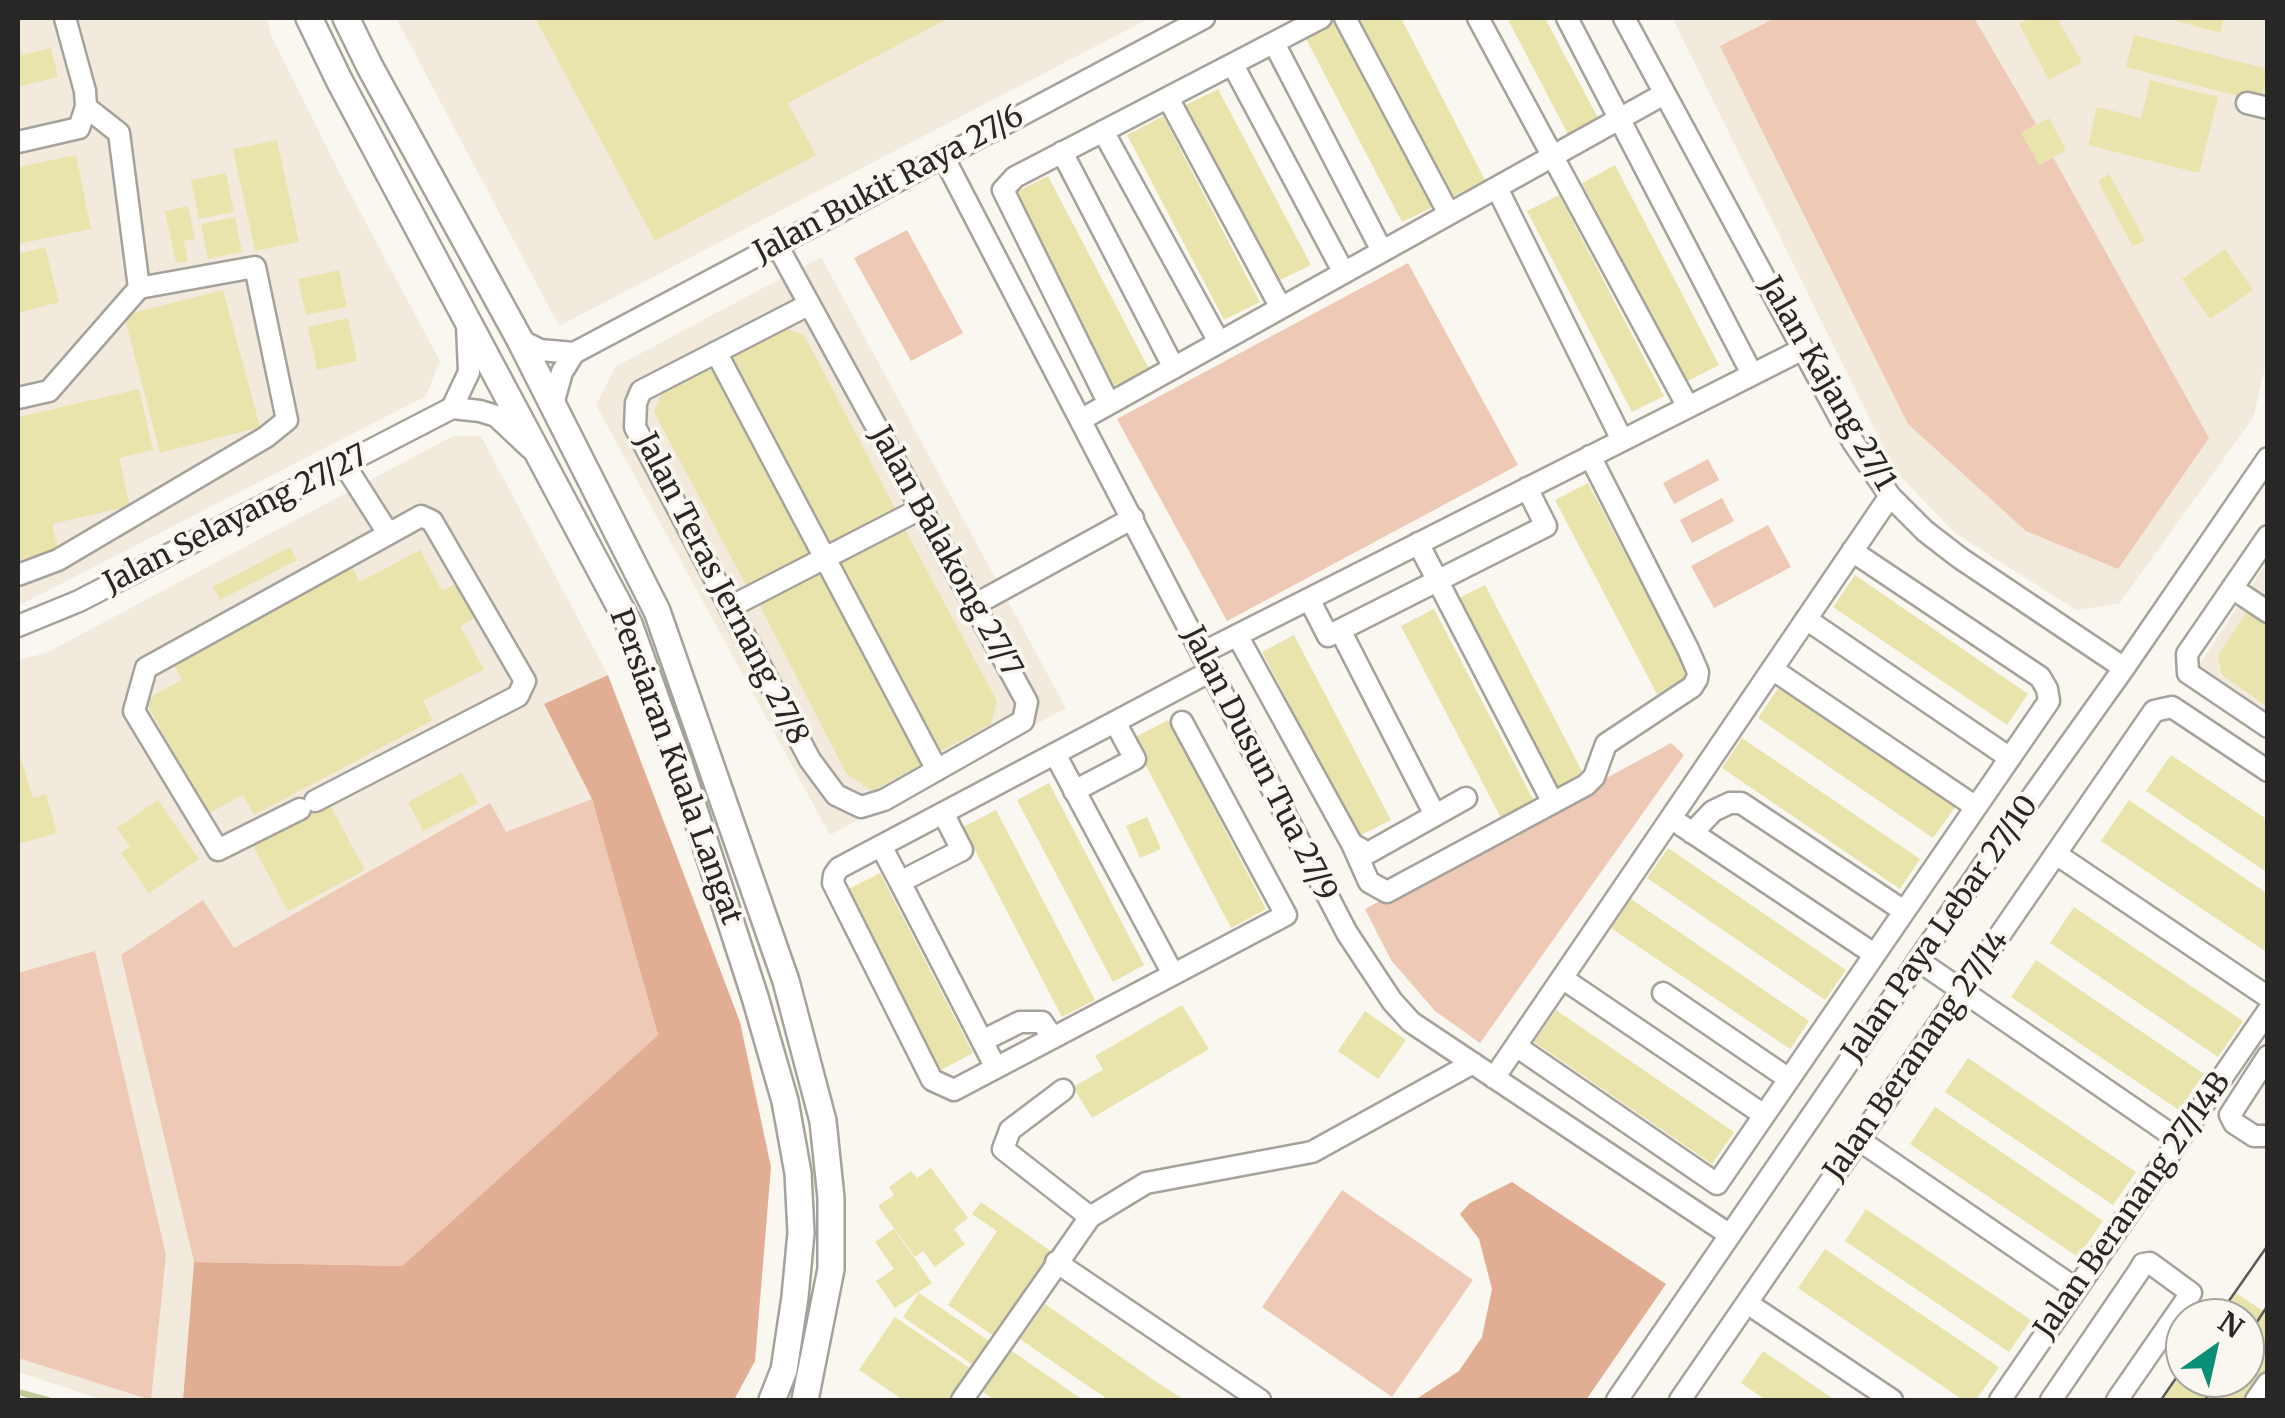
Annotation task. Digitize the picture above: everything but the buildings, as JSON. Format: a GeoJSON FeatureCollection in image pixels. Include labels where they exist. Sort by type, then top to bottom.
{"type":"FeatureCollection","features":[{"type":"Feature","properties":{"kind":"main road","name":"Persiaran Kuala Langat"},"geometry":{"type":"LineString","coordinates":[[309,18],[629,624],[744,961],[785,1100],[798,1173],[801,1233],[784,1370],[772,1400]]}},
{"type":"Feature","properties":{"kind":"main road","name":"Persiaran Kuala Langat"},"geometry":{"type":"LineString","coordinates":[[346,18],[520,340],[657,611],[786,981],[823,1122],[831,1198],[831,1270],[804,1400]]}},
{"type":"Feature","properties":{"kind":"main road"},"geometry":{"type":"LineString","coordinates":[[339,80],[370,67]]}},
{"type":"Feature","properties":{"kind":"main road"},"geometry":{"type":"LineString","coordinates":[[629,624],[657,611]]}},
{"type":"Feature","properties":{"kind":"street"},"geometry":{"type":"LineString","coordinates":[[18,142],[79,128],[86,107],[85,91],[65,18]]}},
{"type":"Feature","properties":{"kind":"street","name":"Jalan Bukit Raya 27/6"},"geometry":{"type":"LineString","coordinates":[[574,353],[1204,18]]}},
{"type":"Feature","properties":{"kind":"street"},"geometry":{"type":"LineString","coordinates":[[1108,404],[1002,190],[1014,177],[1321,18]]}},
{"type":"Feature","properties":{"kind":"street"},"geometry":{"type":"LineString","coordinates":[[1345,18],[1448,214]]}},
{"type":"Feature","properties":{"kind":"street"},"geometry":{"type":"LineString","coordinates":[[1478,18],[1688,407]]}},
{"type":"Feature","properties":{"kind":"street"},"geometry":{"type":"LineString","coordinates":[[1567,18],[1752,374]]}},
{"type":"Feature","properties":{"kind":"street","name":"Jalan Kajang 27/1"},"geometry":{"type":"LineString","coordinates":[[1624,18],[1854,442],[1890,496],[1960,558],[2124,668]]}},
{"type":"Feature","properties":{"kind":"street"},"geometry":{"type":"LineString","coordinates":[[1274,43],[1382,252]]}},
{"type":"Feature","properties":{"kind":"street"},"geometry":{"type":"LineString","coordinates":[[1233,64],[1344,273]]}},
{"type":"Feature","properties":{"kind":"street"},"geometry":{"type":"LineString","coordinates":[[1082,420],[1664,94]]}},
{"type":"Feature","properties":{"kind":"street"},"geometry":{"type":"LineString","coordinates":[[1168,98],[1282,308]]}},
{"type":"Feature","properties":{"kind":"street"},"geometry":{"type":"LineString","coordinates":[[86,107],[120,133],[139,288]]}},
{"type":"Feature","properties":{"kind":"street"},"geometry":{"type":"LineString","coordinates":[[1103,132],[1219,342]]}},
{"type":"Feature","properties":{"kind":"street"},"geometry":{"type":"LineString","coordinates":[[1062,152],[1174,368]]}},
{"type":"Feature","properties":{"kind":"street","name":"Jalan Dusun Tua 27/9"},"geometry":{"type":"LineString","coordinates":[[944,156],[1347,932],[1380,985],[1411,1022],[1730,1236]]}},
{"type":"Feature","properties":{"kind":"street"},"geometry":{"type":"LineString","coordinates":[[1496,188],[1622,440]]}},
{"type":"Feature","properties":{"kind":"street","name":"Jalan Balakong 27/7"},"geometry":{"type":"LineString","coordinates":[[777,245],[1028,702],[1024,718],[884,800]]}},
{"type":"Feature","properties":{"kind":"street"},"geometry":{"type":"LineString","coordinates":[[18,398],[49,391],[139,288],[255,266],[287,420],[266,437],[58,560],[18,575]]}},
{"type":"Feature","properties":{"kind":"street","name":"Jalan Teras Jernang 27/8"},"geometry":{"type":"LineString","coordinates":[[808,304],[640,391],[635,427],[821,778],[836,795],[860,808],[884,800]]}},
{"type":"Feature","properties":{"kind":"street"},"geometry":{"type":"LineString","coordinates":[[467,321],[469,372],[452,408],[496,416],[542,464]]}},
{"type":"Feature","properties":{"kind":"street"},"geometry":{"type":"LineString","coordinates":[[520,340],[540,350],[574,353],[562,372],[553,404]]}},
{"type":"Feature","properties":{"kind":"street"},"geometry":{"type":"LineString","coordinates":[[1182,722],[1286,915],[954,1090],[932,1080],[833,883],[840,868],[1115,722],[1206,662],[1236,635],[1803,348]]}},
{"type":"Feature","properties":{"kind":"street"},"geometry":{"type":"LineString","coordinates":[[716,352],[937,770]]}},
{"type":"Feature","properties":{"kind":"street","name":"Jalan Selayang 27/27"},"geometry":{"type":"LineString","coordinates":[[18,626],[79,601],[452,408]]}},
{"type":"Feature","properties":{"kind":"street"},"geometry":{"type":"LineString","coordinates":[[1236,635],[1352,844],[1369,882],[1387,892],[1586,785],[1594,778],[1606,744],[1692,686],[1698,672],[1590,456]]}},
{"type":"Feature","properties":{"kind":"street"},"geometry":{"type":"LineString","coordinates":[[344,464],[388,533]]}},
{"type":"Feature","properties":{"kind":"street","name":"Jalan Paya Lebar 27/10"},"geometry":{"type":"LineString","coordinates":[[1617,1400],[1985,863],[2266,466]]}},
{"type":"Feature","properties":{"kind":"street"},"geometry":{"type":"LineString","coordinates":[[1309,598],[1328,636],[1340,630],[1546,526],[1527,488]]}},
{"type":"Feature","properties":{"kind":"street"},"geometry":{"type":"LineString","coordinates":[[1494,1078],[1890,496]]}},
{"type":"Feature","properties":{"kind":"street"},"geometry":{"type":"LineString","coordinates":[[730,607],[920,509]]}},
{"type":"Feature","properties":{"kind":"street"},"geometry":{"type":"LineString","coordinates":[[422,516],[432,521],[525,681],[518,696],[218,850],[134,710],[146,668],[388,533],[422,516]]}},
{"type":"Feature","properties":{"kind":"street"},"geometry":{"type":"LineString","coordinates":[[976,604],[1133,518]]}},
{"type":"Feature","properties":{"kind":"street"},"geometry":{"type":"LineString","coordinates":[[2268,536],[2187,654],[2188,673],[2268,727]]}},
{"type":"Feature","properties":{"kind":"street"},"geometry":{"type":"LineString","coordinates":[[1418,544],[1553,803]]}},
{"type":"Feature","properties":{"kind":"street"},"geometry":{"type":"LineString","coordinates":[[1516,1046],[1718,1184],[2049,701],[2040,678],[1852,552]]}},
{"type":"Feature","properties":{"kind":"street"},"geometry":{"type":"LineString","coordinates":[[2232,588],[2268,612]]}},
{"type":"Feature","properties":{"kind":"street"},"geometry":{"type":"LineString","coordinates":[[1806,619],[2010,758]]}},
{"type":"Feature","properties":{"kind":"street"},"geometry":{"type":"LineString","coordinates":[[1340,630],[1434,815]]}},
{"type":"Feature","properties":{"kind":"street"},"geometry":{"type":"LineString","coordinates":[[1772,669],[1976,807]]}},
{"type":"Feature","properties":{"kind":"street","name":"Jalan Beranang 27/14"},"geometry":{"type":"LineString","coordinates":[[1680,1400],[2154,711],[2172,707],[2268,771]]}},
{"type":"Feature","properties":{"kind":"street"},"geometry":{"type":"LineString","coordinates":[[1074,791],[1135,758],[1115,722]]}},
{"type":"Feature","properties":{"kind":"street"},"geometry":{"type":"LineString","coordinates":[[1054,754],[1173,974]]}},
{"type":"Feature","properties":{"kind":"street"},"geometry":{"type":"LineString","coordinates":[[1352,844],[1368,853],[1466,798]]}},
{"type":"Feature","properties":{"kind":"street"},"geometry":{"type":"LineString","coordinates":[[1692,832],[1713,811],[1730,803],[1741,803],[1904,911]]}},
{"type":"Feature","properties":{"kind":"street"},"geometry":{"type":"LineString","coordinates":[[900,882],[962,850],[943,813]]}},
{"type":"Feature","properties":{"kind":"street"},"geometry":{"type":"LineString","coordinates":[[1670,818],[1874,954]]}},
{"type":"Feature","properties":{"kind":"street"},"geometry":{"type":"LineString","coordinates":[[881,846],[996,1068]]}},
{"type":"Feature","properties":{"kind":"street"},"geometry":{"type":"LineString","coordinates":[[2056,854],[2268,998]]}},
{"type":"Feature","properties":{"kind":"street"},"geometry":{"type":"LineString","coordinates":[[1920,961],[2179,1140]]}},
{"type":"Feature","properties":{"kind":"street"},"geometry":{"type":"LineString","coordinates":[[1562,978],[1764,1115]]}},
{"type":"Feature","properties":{"kind":"street"},"geometry":{"type":"LineString","coordinates":[[1663,993],[1788,1079]]}},
{"type":"Feature","properties":{"kind":"street","name":"Jalan Beranang 27/14B"},"geometry":{"type":"LineString","coordinates":[[2000,1400],[2268,1011]]}},
{"type":"Feature","properties":{"kind":"street"},"geometry":{"type":"LineString","coordinates":[[982,1041],[1020,1022],[1042,1022],[1053,1038]]}},
{"type":"Feature","properties":{"kind":"street"},"geometry":{"type":"LineString","coordinates":[[2268,1056],[2230,1115],[2234,1123],[2254,1136],[2268,1136]]}},
{"type":"Feature","properties":{"kind":"street"},"geometry":{"type":"LineString","coordinates":[[962,1400],[1090,1216],[1146,1182],[1312,1152],[1472,1064]]}},
{"type":"Feature","properties":{"kind":"street"},"geometry":{"type":"LineString","coordinates":[[1063,1090],[1010,1130],[1003,1149],[1090,1216]]}},
{"type":"Feature","properties":{"kind":"street"},"geometry":{"type":"LineString","coordinates":[[1859,1140],[2075,1288]]}},
{"type":"Feature","properties":{"kind":"street"},"geometry":{"type":"LineString","coordinates":[[1056,1262],[1260,1400]]}},
{"type":"Feature","properties":{"kind":"street"},"geometry":{"type":"LineString","coordinates":[[2052,1400],[2138,1270],[2143,1264],[2150,1264],[2192,1293],[2117,1400]]}},
{"type":"Feature","properties":{"kind":"street"},"geometry":{"type":"LineString","coordinates":[[1747,1303],[1892,1400]]}},
{"type":"Feature","properties":{"kind":"street"},"geometry":{"type":"LineString","coordinates":[[2256,1400],[2268,1383]]}},
{"type":"Feature","properties":{"kind":"shaded area"},"geometry":{"type":"Polygon","coordinates":[[[18,18],[267,18],[271,35],[341,176],[440,361],[426,396],[18,606],[18,18]]]}},
{"type":"Feature","properties":{"kind":"shaded area"},"geometry":{"type":"Polygon","coordinates":[[[396,18],[1150,18],[559,326],[396,18]]]}},
{"type":"Feature","properties":{"kind":"shaded area"},"geometry":{"type":"Polygon","coordinates":[[[1675,18],[2267,18],[2268,355],[2253,418],[2119,604],[2076,610],[1955,533],[1895,471],[1675,18]]]}},
{"type":"Feature","properties":{"kind":"shaded area"},"geometry":{"type":"Polygon","coordinates":[[[1775,18],[1974,18],[2036,124],[2022,133],[2040,165],[2053,157],[2209,438],[2118,569],[2026,531],[1908,424],[1720,46],[1775,18]]]}},
{"type":"Feature","properties":{"kind":"shaded area"},"geometry":{"type":"Polygon","coordinates":[[[907,230],[963,333],[911,361],[854,258],[907,230]]]}},
{"type":"Feature","properties":{"kind":"shaded area"},"geometry":{"type":"Polygon","coordinates":[[[821,257],[1066,708],[830,835],[596,405],[615,367],[821,257]]]}},
{"type":"Feature","properties":{"kind":"shaded area"},"geometry":{"type":"Polygon","coordinates":[[[1408,263],[1518,465],[1227,621],[1117,419],[1408,263]]]}},
{"type":"Feature","properties":{"kind":"shaded area"},"geometry":{"type":"Polygon","coordinates":[[[453,436],[481,436],[608,675],[544,705],[592,799],[402,1266],[194,1262],[183,1400],[103,1400],[18,1372],[18,660],[46,653],[453,436]]]}},
{"type":"Feature","properties":{"kind":"shaded area"},"geometry":{"type":"Polygon","coordinates":[[[1708,459],[1719,480],[1674,504],[1663,483],[1708,459]]]}},
{"type":"Feature","properties":{"kind":"shaded area"},"geometry":{"type":"Polygon","coordinates":[[[1722,498],[1734,521],[1692,543],[1680,520],[1722,498]]]}},
{"type":"Feature","properties":{"kind":"shaded area"},"geometry":{"type":"Polygon","coordinates":[[[1768,525],[1791,567],[1714,608],[1691,566],[1768,525]]]}},
{"type":"Feature","properties":{"kind":"shaded area"},"geometry":{"type":"Polygon","coordinates":[[[2267,562],[2267,715],[2197,668],[2267,562]]]}},
{"type":"Feature","properties":{"kind":"shaded area"},"geometry":{"type":"Polygon","coordinates":[[[608,675],[740,1022],[771,1167],[755,1361],[734,1400],[183,1400],[194,1262],[402,1266],[658,1035],[592,799],[544,704],[608,675]]]}},
{"type":"Feature","properties":{"kind":"shaded area"},"geometry":{"type":"Polygon","coordinates":[[[1671,743],[1684,755],[1480,1043],[1435,1011],[1391,960],[1365,909],[1671,743]]]}},
{"type":"Feature","properties":{"kind":"shaded area"},"geometry":{"type":"Polygon","coordinates":[[[592,799],[658,1035],[402,1266],[194,1262],[121,955],[203,900],[234,948],[490,803],[506,832],[592,799]]]}},
{"type":"Feature","properties":{"kind":"shaded area"},"geometry":{"type":"Polygon","coordinates":[[[95,951],[166,1255],[151,1400],[18,1358],[18,973],[95,951]]]}},
{"type":"Feature","properties":{"kind":"shaded area"},"geometry":{"type":"Polygon","coordinates":[[[1512,1182],[1666,1284],[1586,1400],[1415,1400],[1459,1371],[1482,1337],[1492,1289],[1479,1239],[1460,1214],[1470,1203],[1512,1182]]]}},
{"type":"Feature","properties":{"kind":"shaded area"},"geometry":{"type":"Polygon","coordinates":[[[1342,1190],[1473,1280],[1392,1397],[1262,1307],[1342,1190]]]}},
{"type":"Feature","properties":{"kind":"waterway"},"geometry":{"type":"LineString","coordinates":[[18,1392],[48,1400]]}},
{"type":"Feature","properties":{"kind":"tram line"},"geometry":{"type":"LineString","coordinates":[[2231,1298],[2268,1245]]}},
{"type":"Feature","properties":{"kind":"tram line"},"geometry":{"type":"LineString","coordinates":[[2265,1310],[2268,1305]]}},
{"type":"Feature","properties":{"kind":"tram line"},"geometry":{"type":"LineString","coordinates":[[2161,1400],[2165,1394]]}}]}
